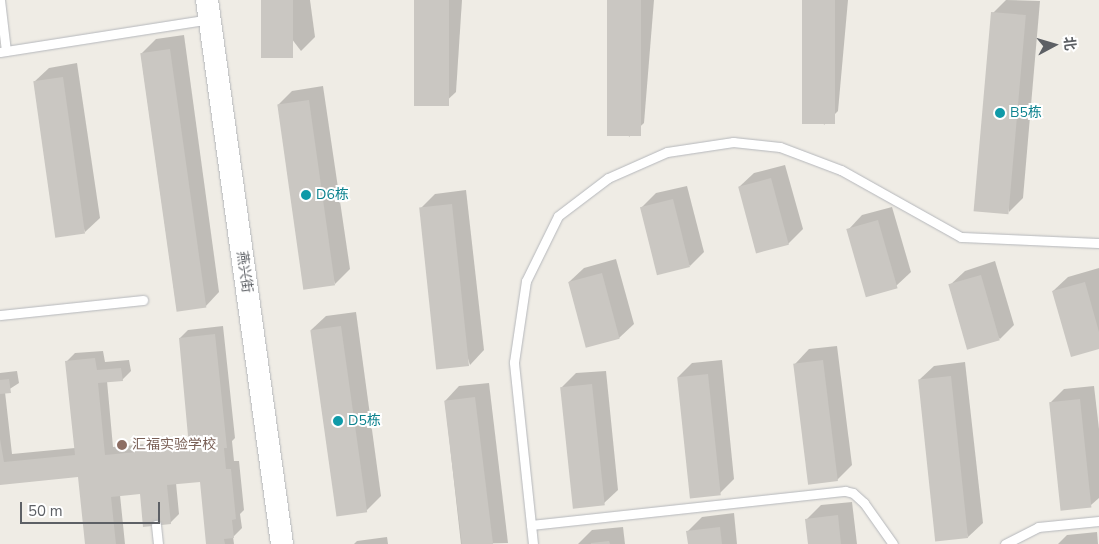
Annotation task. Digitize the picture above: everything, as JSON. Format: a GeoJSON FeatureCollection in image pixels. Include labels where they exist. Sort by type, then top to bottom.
{"type":"FeatureCollection","features":[{"type":"Feature","properties":{"kind":"street","name":"燕兴街"},"geometry":{"type":"LineString","coordinates":[[208,10],[282,544]]}},
{"type":"Feature","properties":{"kind":"lane"},"geometry":{"type":"LineString","coordinates":[[0,0],[3,52],[208,10]]}},
{"type":"Feature","properties":{"kind":"lane"},"geometry":{"type":"LineString","coordinates":[[533,544],[514,362],[526,281],[558,216],[608,178],[667,152],[733,142],[780,147],[841,170],[962,237],[1099,243]]}},
{"type":"Feature","properties":{"kind":"lane"},"geometry":{"type":"LineString","coordinates":[[0,315],[143,300]]}},
{"type":"Feature","properties":{"kind":"lane"},"geometry":{"type":"LineString","coordinates":[[531,525],[845,491],[864,503],[893,544]]}},
{"type":"Feature","properties":{"kind":"lane"},"geometry":{"type":"LineString","coordinates":[[1005,544],[1038,527],[1099,521]]}},
{"type":"Feature","properties":{"kind":"lane"},"geometry":{"type":"LineString","coordinates":[[156,526],[158,544]]}},
{"type":"Feature","properties":{"kind":"building"},"geometry":{"type":"Polygon","coordinates":[[[261,0],[293,0],[293,58],[261,58],[261,0]]]}},
{"type":"Feature","properties":{"kind":"building"},"geometry":{"type":"Polygon","coordinates":[[[414,0],[449,0],[449,106],[414,106],[414,0]]]}},
{"type":"Feature","properties":{"kind":"building"},"geometry":{"type":"Polygon","coordinates":[[[607,0],[641,0],[641,136],[607,136],[607,0]]]}},
{"type":"Feature","properties":{"kind":"building"},"geometry":{"type":"Polygon","coordinates":[[[802,0],[835,0],[835,124],[802,124],[802,0]]]}},
{"type":"Feature","properties":{"kind":"building","name":"B5栋"},"geometry":{"type":"Polygon","coordinates":[[[991,12],[1026,15],[1008,214],[974,211],[991,12]]]}},
{"type":"Feature","properties":{"kind":"building"},"geometry":{"type":"Polygon","coordinates":[[[170,49],[206,307],[177,312],[140,53],[170,49]]]}},
{"type":"Feature","properties":{"kind":"building"},"geometry":{"type":"Polygon","coordinates":[[[63,77],[85,233],[55,238],[33,81],[63,77]]]}},
{"type":"Feature","properties":{"kind":"building","name":"D6栋"},"geometry":{"type":"Polygon","coordinates":[[[309,100],[335,285],[303,290],[277,104],[309,100]]]}},
{"type":"Feature","properties":{"kind":"building"},"geometry":{"type":"Polygon","coordinates":[[[771,178],[789,245],[756,253],[738,187],[771,178]]]}},
{"type":"Feature","properties":{"kind":"building"},"geometry":{"type":"Polygon","coordinates":[[[673,199],[690,267],[657,275],[640,207],[673,199]]]}},
{"type":"Feature","properties":{"kind":"building"},"geometry":{"type":"Polygon","coordinates":[[[452,204],[469,366],[436,370],[419,207],[452,204]]]}},
{"type":"Feature","properties":{"kind":"building"},"geometry":{"type":"Polygon","coordinates":[[[878,220],[898,288],[866,297],[846,229],[878,220]]]}},
{"type":"Feature","properties":{"kind":"building"},"geometry":{"type":"Polygon","coordinates":[[[602,273],[620,339],[586,348],[568,282],[602,273]]]}},
{"type":"Feature","properties":{"kind":"building"},"geometry":{"type":"Polygon","coordinates":[[[981,275],[1000,340],[967,350],[948,284],[981,275]]]}},
{"type":"Feature","properties":{"kind":"building"},"geometry":{"type":"Polygon","coordinates":[[[1085,282],[1099,332],[1099,349],[1071,357],[1052,291],[1085,282]]]}},
{"type":"Feature","properties":{"kind":"building","name":"D5栋"},"geometry":{"type":"Polygon","coordinates":[[[341,326],[367,512],[336,516],[310,330],[341,326]]]}},
{"type":"Feature","properties":{"kind":"building"},"geometry":{"type":"Polygon","coordinates":[[[215,334],[227,448],[224,448],[226,469],[231,469],[236,519],[232,520],[234,538],[224,539],[225,544],[206,544],[200,482],[167,485],[171,524],[143,527],[140,494],[111,497],[116,544],[85,544],[78,477],[0,485],[0,439],[4,462],[75,455],[65,361],[95,358],[97,370],[121,368],[123,381],[98,383],[105,455],[189,447],[179,338],[215,334]]]}},
{"type":"Feature","properties":{"kind":"building"},"geometry":{"type":"Polygon","coordinates":[[[823,360],[838,481],[808,485],[793,364],[823,360]]]}},
{"type":"Feature","properties":{"kind":"building"},"geometry":{"type":"Polygon","coordinates":[[[708,374],[721,495],[690,499],[677,377],[708,374]]]}},
{"type":"Feature","properties":{"kind":"building"},"geometry":{"type":"Polygon","coordinates":[[[951,376],[968,538],[935,542],[918,379],[951,376]]]}},
{"type":"Feature","properties":{"kind":"building"},"geometry":{"type":"Polygon","coordinates":[[[9,379],[11,393],[0,394],[0,380],[9,379]]]}},
{"type":"Feature","properties":{"kind":"building"},"geometry":{"type":"Polygon","coordinates":[[[592,384],[605,505],[573,509],[560,387],[592,384]]]}},
{"type":"Feature","properties":{"kind":"building"},"geometry":{"type":"Polygon","coordinates":[[[475,397],[493,544],[462,544],[444,401],[475,397]]]}},
{"type":"Feature","properties":{"kind":"building"},"geometry":{"type":"Polygon","coordinates":[[[1080,399],[1091,507],[1061,511],[1049,402],[1080,399]]]}},
{"type":"Feature","properties":{"kind":"building"},"geometry":{"type":"Polygon","coordinates":[[[838,515],[841,544],[808,544],[805,519],[838,515]]]}},
{"type":"Feature","properties":{"kind":"building"},"geometry":{"type":"Polygon","coordinates":[[[720,527],[722,544],[688,544],[686,531],[720,527]]]}},
{"type":"Feature","properties":{"kind":"building"},"geometry":{"type":"Polygon","coordinates":[[[609,541],[610,544],[591,544],[591,543],[609,541]]]}},
{"type":"Feature","properties":{"kind":"place","name":"B5栋"},"geometry":{"type":"Point","coordinates":[1000,113]}},
{"type":"Feature","properties":{"kind":"place","name":"D6栋"},"geometry":{"type":"Point","coordinates":[306,195]}},
{"type":"Feature","properties":{"kind":"place","name":"D5栋"},"geometry":{"type":"Point","coordinates":[338,421]}},
{"type":"Feature","properties":{"kind":"place","name":"汇福实验学校"},"geometry":{"type":"Point","coordinates":[122,445]}}]}
